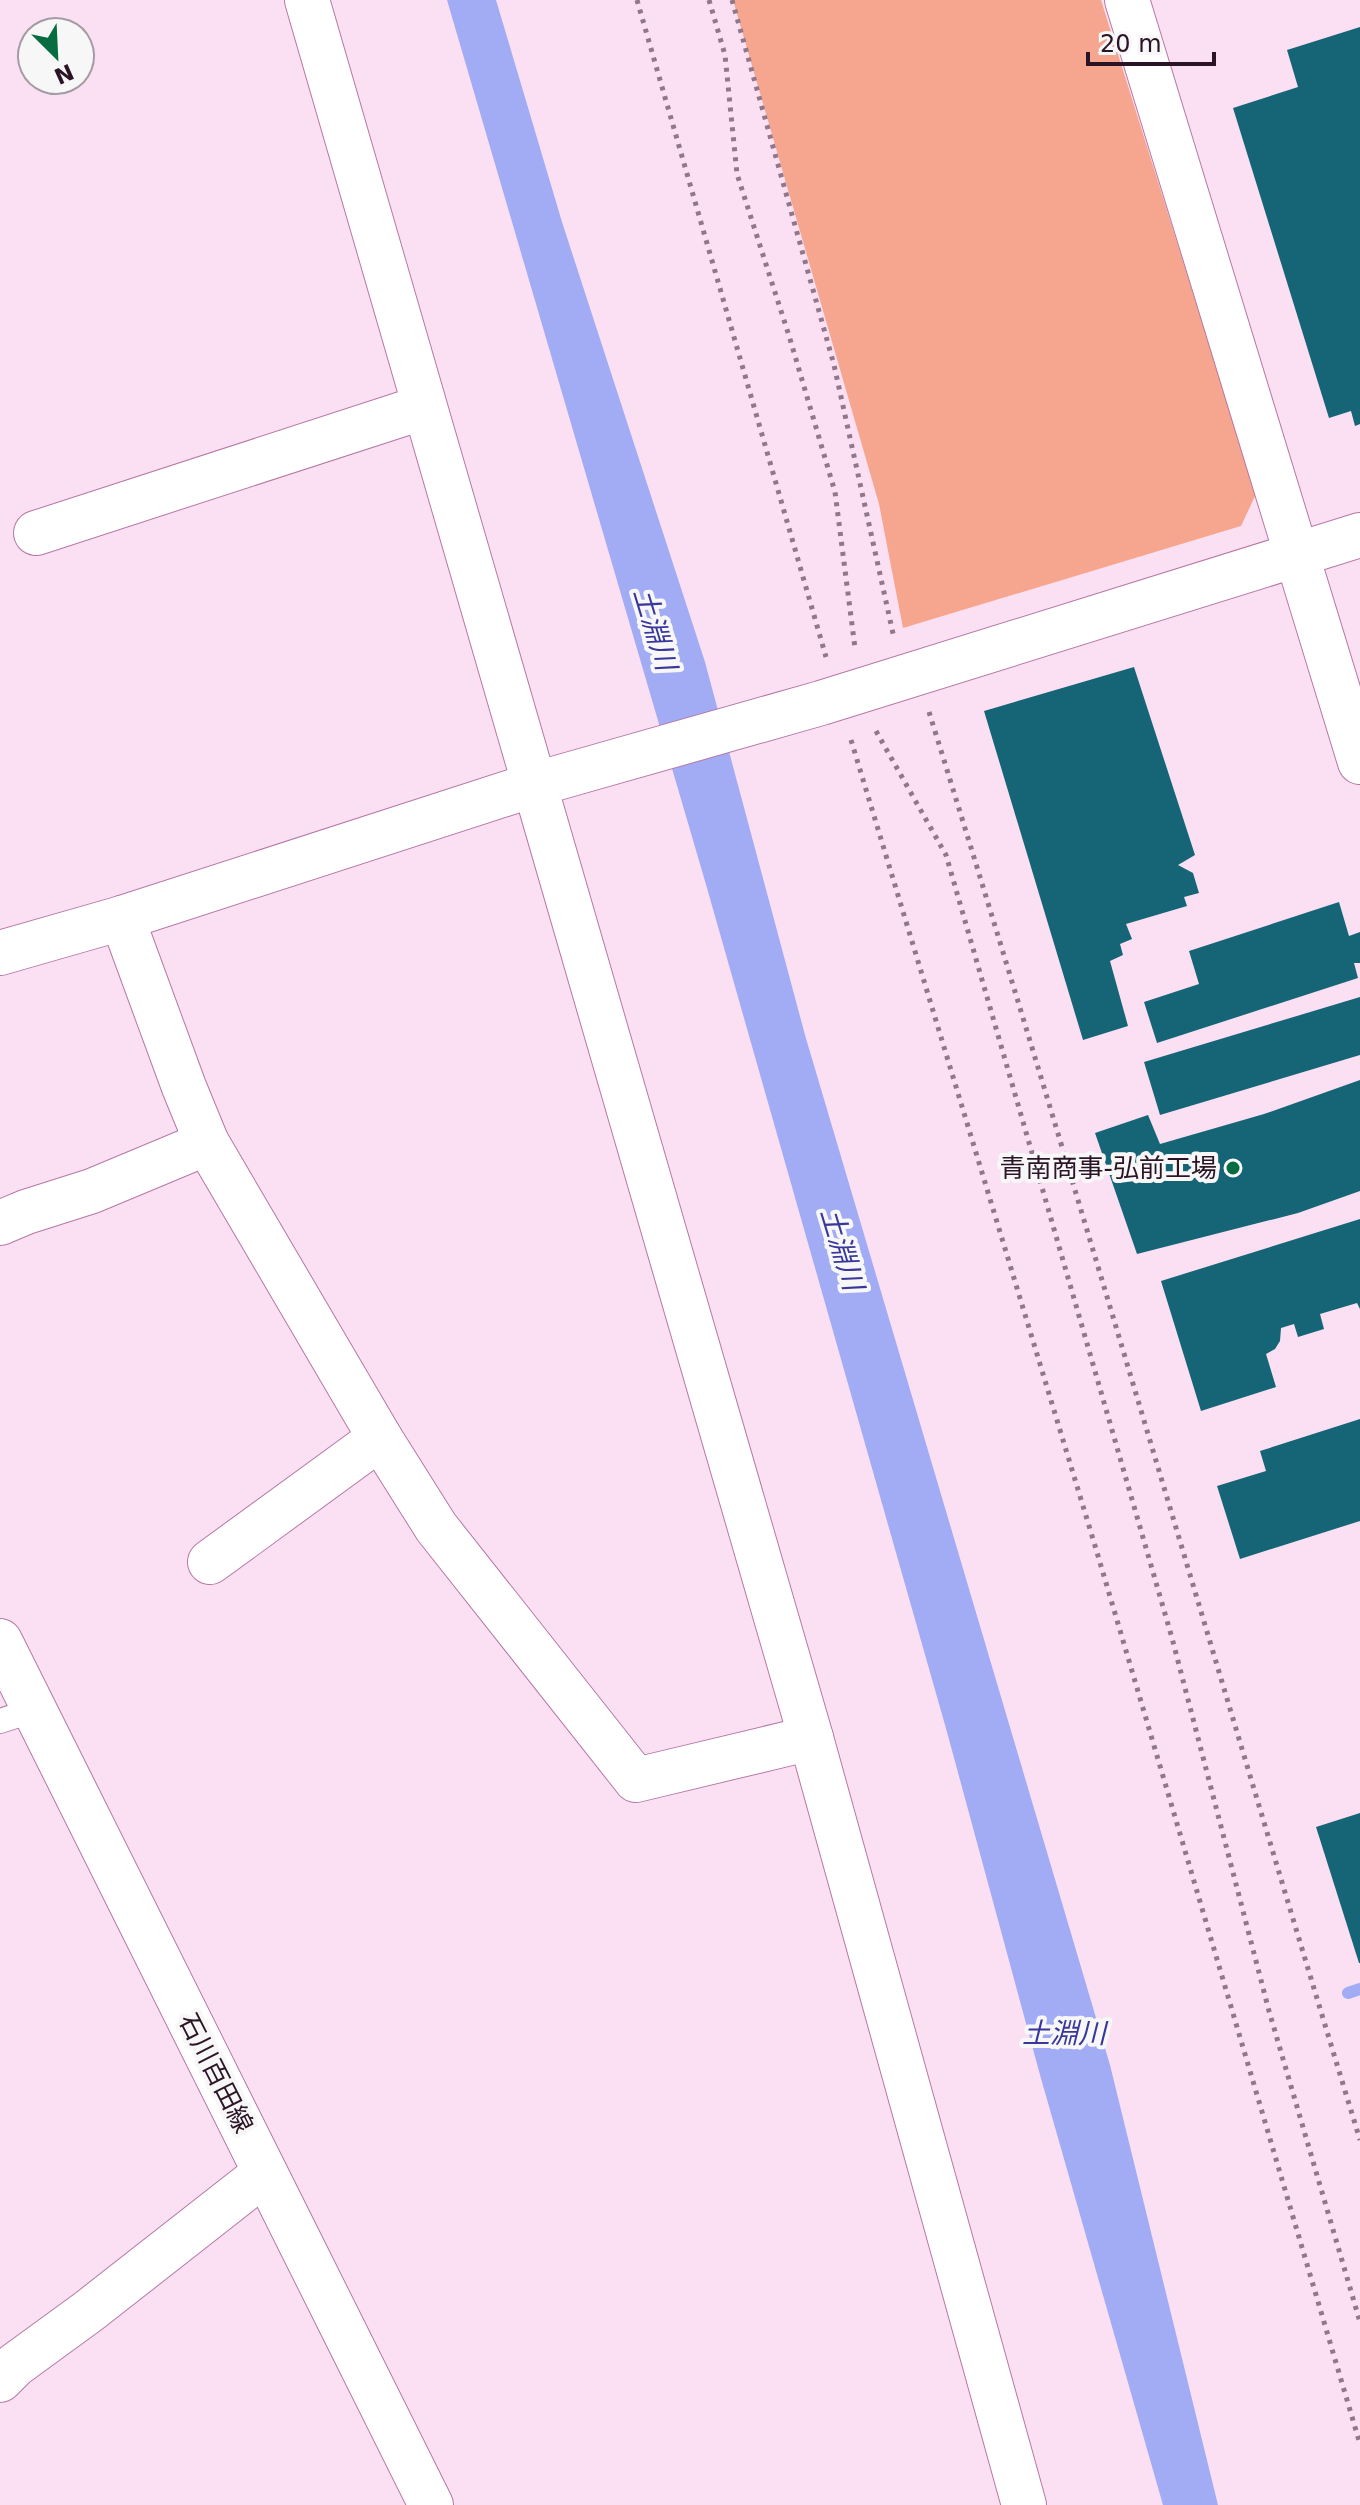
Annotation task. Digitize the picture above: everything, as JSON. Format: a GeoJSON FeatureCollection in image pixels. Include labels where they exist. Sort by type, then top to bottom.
{"type":"FeatureCollection","features":[{"type":"Feature","properties":{"kind":"street"},"geometry":{"type":"LineString","coordinates":[[307,0],[811,1738],[1024,2505]]}},
{"type":"Feature","properties":{"kind":"street"},"geometry":{"type":"LineString","coordinates":[[1127,0],[1360,762]]}},
{"type":"Feature","properties":{"kind":"street"},"geometry":{"type":"LineString","coordinates":[[36,533],[424,407]]}},
{"type":"Feature","properties":{"kind":"street"},"geometry":{"type":"LineString","coordinates":[[0,953],[122,918],[536,784],[843,707],[1360,535]]}},
{"type":"Feature","properties":{"kind":"street"},"geometry":{"type":"LineString","coordinates":[[122,918],[207,1143],[380,1438],[436,1527],[636,1780],[811,1738]]}},
{"type":"Feature","properties":{"kind":"street"},"geometry":{"type":"LineString","coordinates":[[0,1223],[92,1191],[207,1143]]}},
{"type":"Feature","properties":{"kind":"street"},"geometry":{"type":"LineString","coordinates":[[210,1562],[380,1438]]}},
{"type":"Feature","properties":{"kind":"street","name":"石川百田線"},"geometry":{"type":"LineString","coordinates":[[0,1641],[17,1715],[265,2173],[431,2505]]}},
{"type":"Feature","properties":{"kind":"street"},"geometry":{"type":"LineString","coordinates":[[0,2380],[15,2365],[265,2173]]}},
{"type":"Feature","properties":{"kind":"path"},"geometry":{"type":"LineString","coordinates":[[637,0],[843,707],[1101,1564],[1360,2444]]}},
{"type":"Feature","properties":{"kind":"path"},"geometry":{"type":"LineString","coordinates":[[709,0],[725,55],[737,174],[835,492],[856,655]]}},
{"type":"Feature","properties":{"kind":"path"},"geometry":{"type":"LineString","coordinates":[[732,0],[834,365],[895,643]]}},
{"type":"Feature","properties":{"kind":"path"},"geometry":{"type":"LineString","coordinates":[[926,704],[1012,977],[1227,1705],[1360,2140]]}},
{"type":"Feature","properties":{"kind":"path"},"geometry":{"type":"LineString","coordinates":[[843,707],[946,855],[1172,1638],[1269,2011],[1360,2322]]}},
{"type":"Feature","properties":{"kind":"shaded area"},"geometry":{"type":"Polygon","coordinates":[[[733,0],[1101,0],[1256,494],[1241,526],[903,628],[879,504],[733,0]]]}},
{"type":"Feature","properties":{"kind":"water","name":"土淵川"},"geometry":{"type":"Polygon","coordinates":[[[447,0],[496,0],[562,222],[705,662],[805,1035],[1110,2065],[1218,2505],[1163,2505],[707,888],[447,0]]]}},
{"type":"Feature","properties":{"kind":"building"},"geometry":{"type":"Polygon","coordinates":[[[1360,27],[1360,424],[1355,426],[1351,411],[1329,418],[1233,108],[1298,87],[1287,50],[1360,27]]]}},
{"type":"Feature","properties":{"kind":"building"},"geometry":{"type":"Polygon","coordinates":[[[1134,667],[1195,855],[1178,865],[1193,873],[1199,893],[1184,897],[1187,906],[1126,924],[1132,939],[1120,944],[1123,955],[1110,961],[1128,1026],[1083,1040],[984,711],[1134,667]]]}},
{"type":"Feature","properties":{"kind":"building"},"geometry":{"type":"Polygon","coordinates":[[[1339,902],[1349,936],[1360,932],[1360,963],[1354,963],[1358,978],[1157,1043],[1144,1002],[1199,984],[1189,951],[1339,902]]]}},
{"type":"Feature","properties":{"kind":"building"},"geometry":{"type":"Polygon","coordinates":[[[1360,997],[1360,1055],[1160,1115],[1144,1062],[1360,997]]]}},
{"type":"Feature","properties":{"kind":"building","name":"青南商事-弘前工場"},"geometry":{"type":"Polygon","coordinates":[[[1360,1080],[1360,1191],[1298,1213],[1137,1254],[1095,1133],[1148,1115],[1160,1144],[1264,1114],[1360,1080]]]}},
{"type":"Feature","properties":{"kind":"building"},"geometry":{"type":"Polygon","coordinates":[[[1360,1219],[1360,1309],[1357,1303],[1320,1314],[1324,1329],[1298,1337],[1294,1324],[1281,1328],[1280,1341],[1275,1349],[1266,1354],[1276,1387],[1201,1411],[1161,1281],[1360,1219]]]}},
{"type":"Feature","properties":{"kind":"building"},"geometry":{"type":"Polygon","coordinates":[[[1360,1419],[1360,1521],[1240,1559],[1217,1486],[1266,1471],[1260,1451],[1360,1419]]]}},
{"type":"Feature","properties":{"kind":"building"},"geometry":{"type":"Polygon","coordinates":[[[1360,1813],[1360,1963],[1359,1963],[1316,1827],[1360,1813]]]}},
{"type":"Feature","properties":{"kind":"waterway"},"geometry":{"type":"LineString","coordinates":[[1348,1993],[1360,1989]]}},
{"type":"Feature","properties":{"kind":"place","name":"青南商事-弘前工場"},"geometry":{"type":"Point","coordinates":[1233,1168]}}]}
